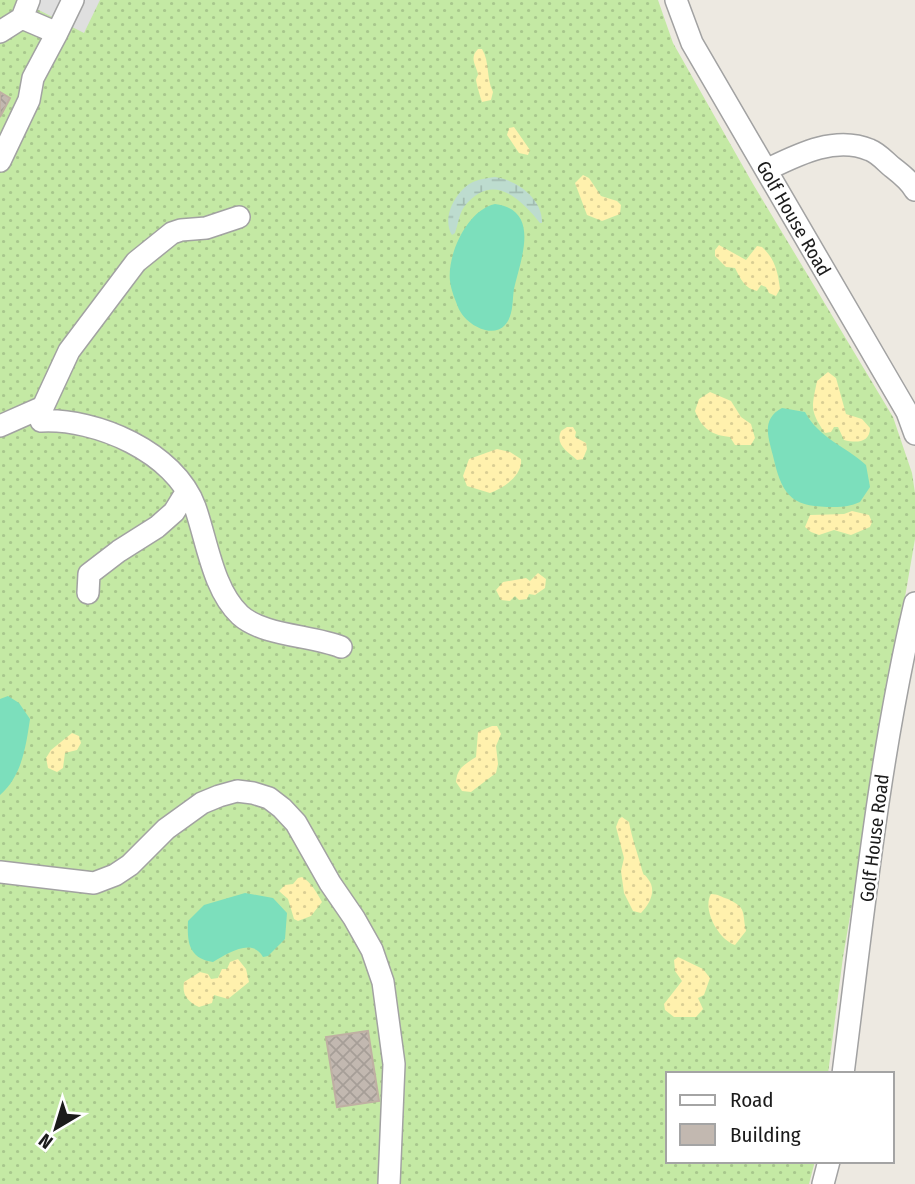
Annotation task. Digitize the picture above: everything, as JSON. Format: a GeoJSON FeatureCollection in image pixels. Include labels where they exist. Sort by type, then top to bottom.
{"type":"FeatureCollection","features":[{"type":"Feature","properties":{"kind":"street"},"geometry":{"type":"LineString","coordinates":[[0,161],[24,114],[33,78],[73,0]]}},
{"type":"Feature","properties":{"kind":"street","name":"Golf House Road"},"geometry":{"type":"LineString","coordinates":[[676,0],[692,43],[907,412],[915,434]]}},
{"type":"Feature","properties":{"kind":"street"},"geometry":{"type":"LineString","coordinates":[[0,32],[26,9],[57,33]]}},
{"type":"Feature","properties":{"kind":"street"},"geometry":{"type":"LineString","coordinates":[[766,170],[816,149],[837,145],[856,146],[872,150],[910,182],[915,190]]}},
{"type":"Feature","properties":{"kind":"street"},"geometry":{"type":"LineString","coordinates":[[239,217],[206,228],[172,233],[136,261],[69,351],[43,407],[41,421],[57,420],[93,426],[124,439],[176,473],[195,506],[203,539],[221,586],[237,612],[252,625],[341,647]]}},
{"type":"Feature","properties":{"kind":"street"},"geometry":{"type":"LineString","coordinates":[[0,426],[43,407]]}},
{"type":"Feature","properties":{"kind":"street"},"geometry":{"type":"LineString","coordinates":[[88,593],[89,574],[174,512],[187,491]]}},
{"type":"Feature","properties":{"kind":"street","name":"Golf House Road"},"geometry":{"type":"LineString","coordinates":[[844,1072],[881,776],[897,679],[915,603]]}},
{"type":"Feature","properties":{"kind":"street"},"geometry":{"type":"LineString","coordinates":[[0,872],[94,883],[115,876],[166,829],[202,803],[219,796],[237,791],[253,793],[269,798],[282,808],[296,823],[330,883],[354,918],[372,950],[383,982],[394,1064],[389,1184]]}},
{"type":"Feature","properties":{"kind":"street"},"geometry":{"type":"LineString","coordinates":[[822,1184],[827,1163]]}},
{"type":"Feature","properties":{"kind":"green space"},"geometry":{"type":"Polygon","coordinates":[[[0,0],[658,0],[673,43],[753,184],[893,417],[912,473],[915,493],[915,539],[843,957],[828,1072],[666,1072],[666,1163],[814,1163],[809,1184],[0,1184],[0,0]]]}},
{"type":"Feature","properties":{"kind":"green space"},"geometry":{"type":"Polygon","coordinates":[[[495,177],[512,182],[527,192],[538,206],[542,223],[515,197],[495,190],[485,191],[474,196],[464,207],[452,235],[449,213],[461,191],[473,182],[495,177]]]}},
{"type":"Feature","properties":{"kind":"green space"},"geometry":{"type":"Polygon","coordinates":[[[495,204],[510,208],[519,216],[524,238],[510,317],[505,325],[493,331],[478,328],[461,313],[451,288],[450,270],[456,247],[468,224],[485,208],[495,204]]]}},
{"type":"Feature","properties":{"kind":"green space"},"geometry":{"type":"Polygon","coordinates":[[[782,408],[805,412],[817,429],[866,465],[870,487],[860,502],[841,507],[821,507],[800,502],[787,492],[778,473],[768,431],[770,419],[782,408]]]}},
{"type":"Feature","properties":{"kind":"green space"},"geometry":{"type":"Polygon","coordinates":[[[8,696],[19,703],[30,719],[25,750],[18,770],[0,795],[0,699],[8,696]]]}},
{"type":"Feature","properties":{"kind":"green space"},"geometry":{"type":"Polygon","coordinates":[[[245,893],[273,898],[287,913],[285,939],[268,956],[263,957],[253,948],[246,948],[213,962],[199,957],[189,943],[188,921],[204,905],[245,893]]]}},
{"type":"Feature","properties":{"kind":"sand"},"geometry":{"type":"Polygon","coordinates":[[[478,49],[482,49],[484,54],[493,92],[491,100],[482,102],[476,82],[478,74],[474,58],[478,49]]]}},
{"type":"Feature","properties":{"kind":"sand"},"geometry":{"type":"Polygon","coordinates":[[[514,127],[530,150],[528,155],[519,153],[507,135],[509,128],[514,127]]]}},
{"type":"Feature","properties":{"kind":"sand"},"geometry":{"type":"Polygon","coordinates":[[[583,175],[589,178],[601,196],[621,205],[620,214],[602,221],[587,215],[575,183],[583,175]]]}},
{"type":"Feature","properties":{"kind":"sand"},"geometry":{"type":"Polygon","coordinates":[[[719,245],[746,260],[757,246],[762,247],[777,271],[780,289],[776,296],[761,285],[757,291],[746,285],[735,268],[726,267],[715,256],[719,245]]]}},
{"type":"Feature","properties":{"kind":"sand"},"geometry":{"type":"Polygon","coordinates":[[[828,372],[836,378],[846,414],[862,419],[870,428],[865,439],[844,440],[838,427],[825,433],[816,419],[813,403],[817,381],[828,372]]]}},
{"type":"Feature","properties":{"kind":"sand"},"geometry":{"type":"Polygon","coordinates":[[[710,392],[731,401],[741,417],[751,424],[755,438],[751,445],[735,445],[730,437],[718,435],[704,427],[695,411],[699,399],[710,392]]]}},
{"type":"Feature","properties":{"kind":"sand"},"geometry":{"type":"Polygon","coordinates":[[[573,427],[575,437],[586,443],[583,459],[577,460],[561,444],[561,431],[573,427]]]}},
{"type":"Feature","properties":{"kind":"sand"},"geometry":{"type":"Polygon","coordinates":[[[497,449],[510,452],[521,459],[516,475],[501,488],[490,493],[467,486],[463,476],[469,459],[497,449]]]}},
{"type":"Feature","properties":{"kind":"sand"},"geometry":{"type":"Polygon","coordinates":[[[852,511],[869,515],[872,522],[870,527],[851,535],[834,530],[819,535],[805,527],[810,515],[844,514],[852,511]]]}},
{"type":"Feature","properties":{"kind":"sand"},"geometry":{"type":"Polygon","coordinates":[[[538,573],[546,579],[545,588],[535,595],[529,594],[527,599],[519,600],[515,596],[510,601],[501,600],[496,590],[503,582],[526,578],[530,581],[538,573]]]}},
{"type":"Feature","properties":{"kind":"sand"},"geometry":{"type":"Polygon","coordinates":[[[497,726],[501,734],[496,746],[496,773],[471,792],[462,791],[456,782],[458,773],[476,757],[478,732],[497,726]]]}},
{"type":"Feature","properties":{"kind":"sand"},"geometry":{"type":"Polygon","coordinates":[[[72,733],[79,736],[81,743],[77,750],[65,753],[63,768],[57,772],[48,768],[46,758],[51,750],[72,733]]]}},
{"type":"Feature","properties":{"kind":"sand"},"geometry":{"type":"Polygon","coordinates":[[[622,817],[629,822],[643,873],[652,888],[650,901],[641,913],[633,911],[624,893],[621,871],[624,858],[616,827],[622,817]]]}},
{"type":"Feature","properties":{"kind":"sand"},"geometry":{"type":"Polygon","coordinates":[[[302,877],[322,902],[311,916],[298,921],[294,919],[288,899],[279,891],[302,877]]]}},
{"type":"Feature","properties":{"kind":"sand"},"geometry":{"type":"Polygon","coordinates":[[[711,894],[734,902],[743,911],[746,931],[735,945],[723,937],[713,923],[709,907],[711,894]]]}},
{"type":"Feature","properties":{"kind":"sand"},"geometry":{"type":"Polygon","coordinates":[[[678,957],[703,969],[710,978],[704,995],[698,998],[703,1009],[696,1017],[674,1017],[665,1010],[664,1004],[682,981],[675,971],[674,960],[678,957]]]}},
{"type":"Feature","properties":{"kind":"sand"},"geometry":{"type":"Polygon","coordinates":[[[238,959],[246,969],[249,982],[228,999],[214,995],[212,1003],[199,1007],[186,997],[184,982],[200,972],[208,974],[211,979],[218,978],[222,969],[227,969],[230,962],[238,959]]]}},
{"type":"Feature","properties":{"kind":"shaded area"},"geometry":{"type":"Polygon","coordinates":[[[19,0],[100,0],[84,33],[19,0]]]}},
{"type":"Feature","properties":{"kind":"building"},"geometry":{"type":"Polygon","coordinates":[[[0,92],[10,98],[0,117],[0,92]]]}},
{"type":"Feature","properties":{"kind":"building"},"geometry":{"type":"Polygon","coordinates":[[[368,1031],[379,1101],[337,1107],[326,1037],[368,1031]]]}}]}
